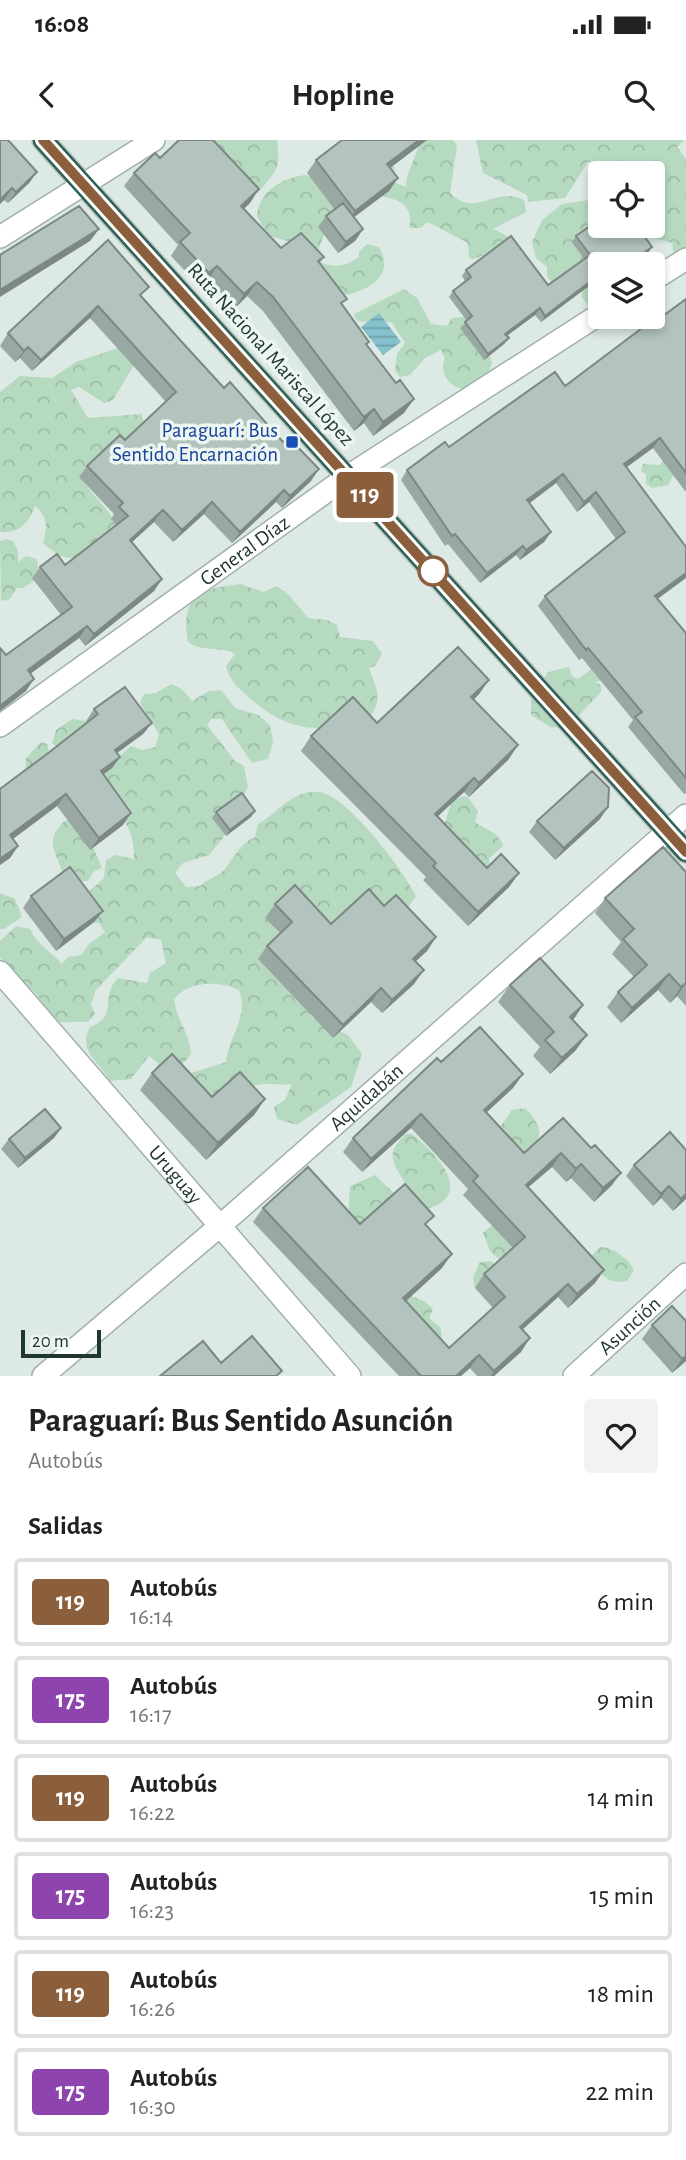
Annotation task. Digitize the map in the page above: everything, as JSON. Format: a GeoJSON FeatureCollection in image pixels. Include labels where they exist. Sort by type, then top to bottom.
{"type":"FeatureCollection","features":[{"type":"Feature","properties":{"kind":"highway","name":"Ruta Nacional Mariscal López"},"geometry":{"type":"LineString","coordinates":[[43,140],[686,852]]}},
{"type":"Feature","properties":{"kind":"street"},"geometry":{"type":"LineString","coordinates":[[0,237],[154,140]]}},
{"type":"Feature","properties":{"kind":"street"},"geometry":{"type":"LineString","coordinates":[[665,273],[686,259]]}},
{"type":"Feature","properties":{"kind":"street","name":"General Díaz"},"geometry":{"type":"LineString","coordinates":[[0,726],[348,476],[588,322]]}},
{"type":"Feature","properties":{"kind":"street","name":"Aquidabán"},"geometry":{"type":"LineString","coordinates":[[43,1376],[221,1224],[686,816]]}},
{"type":"Feature","properties":{"kind":"street","name":"Uruguay"},"geometry":{"type":"LineString","coordinates":[[0,972],[350,1376]]}},
{"type":"Feature","properties":{"kind":"street","name":"Asunción"},"geometry":{"type":"LineString","coordinates":[[574,1376],[686,1274]]}},
{"type":"Feature","properties":{"kind":"green space"},"geometry":{"type":"Polygon","coordinates":[[[209,140],[277,140],[276,170],[258,193],[250,192],[209,140]]]}},
{"type":"Feature","properties":{"kind":"green space"},"geometry":{"type":"Polygon","coordinates":[[[420,140],[453,140],[457,146],[450,193],[459,200],[477,203],[514,196],[524,200],[526,212],[493,229],[515,243],[524,254],[528,265],[487,254],[469,258],[468,243],[428,222],[420,228],[410,228],[410,217],[402,203],[377,195],[375,180],[394,165],[396,183],[406,187],[420,140]]]}},
{"type":"Feature","properties":{"kind":"green space"},"geometry":{"type":"Polygon","coordinates":[[[476,140],[685,140],[677,147],[686,159],[686,248],[674,255],[672,243],[654,238],[665,238],[665,161],[588,161],[565,198],[528,202],[527,195],[483,173],[476,140]]]}},
{"type":"Feature","properties":{"kind":"green space"},"geometry":{"type":"Polygon","coordinates":[[[305,175],[327,182],[338,200],[318,250],[309,254],[297,244],[267,235],[257,216],[262,199],[273,187],[288,179],[305,175]]]}},
{"type":"Feature","properties":{"kind":"green space"},"geometry":{"type":"Polygon","coordinates":[[[588,200],[588,238],[600,238],[600,252],[588,252],[588,305],[582,292],[553,285],[547,276],[547,267],[536,258],[532,242],[542,220],[562,204],[588,200]]]}},
{"type":"Feature","properties":{"kind":"green space"},"geometry":{"type":"Polygon","coordinates":[[[367,244],[379,247],[384,267],[381,275],[367,287],[338,296],[316,261],[333,266],[343,265],[359,257],[359,252],[367,244]]]}},
{"type":"Feature","properties":{"kind":"green space"},"geometry":{"type":"Polygon","coordinates":[[[404,289],[417,298],[431,324],[447,326],[452,318],[473,316],[474,348],[489,355],[492,363],[489,372],[467,389],[456,386],[447,380],[443,370],[445,358],[441,350],[425,358],[410,375],[400,377],[395,371],[397,354],[405,343],[392,323],[356,320],[354,314],[404,289]]]}},
{"type":"Feature","properties":{"kind":"green space"},"geometry":{"type":"Polygon","coordinates":[[[118,348],[134,365],[113,400],[104,403],[79,387],[71,390],[88,418],[142,414],[145,430],[82,477],[116,524],[116,540],[97,562],[59,556],[43,543],[46,523],[35,506],[23,526],[13,531],[0,532],[0,392],[20,376],[52,378],[76,362],[118,348]]]}},
{"type":"Feature","properties":{"kind":"green space"},"geometry":{"type":"Polygon","coordinates":[[[663,460],[676,471],[668,485],[652,488],[646,484],[646,474],[641,471],[643,464],[660,465],[663,460]]]}},
{"type":"Feature","properties":{"kind":"green space"},"geometry":{"type":"Polygon","coordinates":[[[0,541],[13,541],[18,551],[18,562],[26,556],[37,559],[39,578],[23,588],[17,588],[10,599],[1,601],[0,541]]]}},
{"type":"Feature","properties":{"kind":"green space"},"geometry":{"type":"Polygon","coordinates":[[[241,584],[263,592],[277,586],[290,596],[308,618],[327,620],[337,625],[340,637],[373,641],[382,654],[375,666],[369,668],[378,696],[375,709],[365,724],[313,728],[285,721],[258,705],[232,680],[226,666],[235,654],[199,647],[188,642],[187,614],[197,597],[215,588],[241,584]]]}},
{"type":"Feature","properties":{"kind":"green space"},"geometry":{"type":"Polygon","coordinates":[[[597,665],[602,680],[595,682],[601,685],[601,692],[567,728],[550,727],[531,715],[531,700],[548,672],[569,667],[572,676],[578,679],[597,665]]]}},
{"type":"Feature","properties":{"kind":"green space"},"geometry":{"type":"Polygon","coordinates":[[[171,684],[182,689],[192,701],[209,691],[221,690],[235,708],[258,715],[270,725],[273,742],[268,759],[252,763],[222,719],[211,719],[207,725],[235,761],[244,766],[248,787],[223,838],[209,855],[183,863],[175,873],[186,887],[200,886],[222,872],[241,847],[255,837],[258,824],[285,803],[308,792],[318,792],[330,796],[358,819],[400,869],[416,896],[406,910],[267,945],[267,956],[308,1005],[311,1017],[348,1035],[362,1054],[351,1087],[297,1125],[277,1119],[274,1107],[285,1100],[292,1084],[250,1087],[213,1103],[183,1081],[191,1073],[226,1062],[242,1009],[239,990],[231,987],[204,984],[187,989],[174,999],[191,1054],[181,1066],[155,1071],[158,1063],[149,1056],[131,1079],[110,1081],[91,1056],[86,1043],[87,1035],[90,1027],[104,1017],[113,985],[118,978],[147,983],[150,973],[166,963],[161,940],[147,937],[96,990],[91,1004],[95,1014],[88,1022],[57,1022],[35,993],[0,958],[0,941],[16,926],[30,929],[40,944],[62,964],[68,957],[81,955],[89,944],[105,932],[99,923],[90,922],[82,898],[104,878],[106,860],[116,855],[134,859],[133,841],[121,815],[90,840],[102,868],[94,871],[88,881],[76,881],[63,875],[53,840],[66,820],[78,822],[94,790],[121,755],[131,746],[143,750],[155,747],[159,734],[140,703],[144,694],[156,693],[171,684]]]}},
{"type":"Feature","properties":{"kind":"green space"},"geometry":{"type":"Polygon","coordinates":[[[72,719],[86,721],[90,732],[57,747],[52,743],[56,730],[72,719]]]}},
{"type":"Feature","properties":{"kind":"green space"},"geometry":{"type":"Polygon","coordinates":[[[41,742],[47,744],[46,760],[25,777],[26,758],[41,742]]]}},
{"type":"Feature","properties":{"kind":"green space"},"geometry":{"type":"Polygon","coordinates":[[[467,796],[478,811],[475,822],[495,834],[503,846],[489,858],[491,879],[442,828],[452,803],[467,796]]]}},
{"type":"Feature","properties":{"kind":"green space"},"geometry":{"type":"Polygon","coordinates":[[[0,893],[15,899],[22,917],[4,929],[0,929],[0,893]]]}},
{"type":"Feature","properties":{"kind":"green space"},"geometry":{"type":"Polygon","coordinates":[[[525,1108],[538,1126],[539,1137],[524,1153],[500,1127],[512,1110],[525,1108]]]}},
{"type":"Feature","properties":{"kind":"green space"},"geometry":{"type":"Polygon","coordinates":[[[405,1134],[412,1134],[430,1151],[446,1172],[450,1183],[449,1193],[442,1202],[428,1209],[405,1183],[393,1160],[395,1148],[405,1134]]]}},
{"type":"Feature","properties":{"kind":"green space"},"geometry":{"type":"Polygon","coordinates":[[[375,1175],[397,1196],[376,1234],[348,1220],[350,1186],[375,1175]]]}},
{"type":"Feature","properties":{"kind":"green space"},"geometry":{"type":"Polygon","coordinates":[[[496,1222],[525,1246],[501,1261],[490,1251],[483,1233],[496,1222]]]}},
{"type":"Feature","properties":{"kind":"green space"},"geometry":{"type":"Polygon","coordinates":[[[600,1247],[615,1251],[628,1262],[634,1270],[627,1281],[614,1281],[604,1277],[596,1268],[589,1258],[600,1247]]]}},
{"type":"Feature","properties":{"kind":"green space"},"geometry":{"type":"Polygon","coordinates":[[[491,1261],[500,1270],[486,1290],[475,1288],[473,1277],[480,1262],[491,1261]]]}},
{"type":"Feature","properties":{"kind":"green space"},"geometry":{"type":"Polygon","coordinates":[[[411,1296],[424,1301],[433,1309],[429,1318],[440,1327],[442,1337],[435,1340],[397,1304],[411,1296]]]}},
{"type":"Feature","properties":{"kind":"water"},"geometry":{"type":"Polygon","coordinates":[[[379,313],[401,342],[383,355],[361,327],[379,313]]]}},
{"type":"Feature","properties":{"kind":"building"},"geometry":{"type":"Polygon","coordinates":[[[0,140],[8,140],[37,172],[16,192],[12,188],[0,200],[0,140]]]}},
{"type":"Feature","properties":{"kind":"building"},"geometry":{"type":"Polygon","coordinates":[[[179,140],[213,140],[259,189],[241,206],[281,248],[301,233],[324,257],[318,261],[347,299],[341,303],[369,342],[366,344],[396,383],[400,380],[414,399],[383,422],[374,409],[364,417],[273,297],[257,282],[244,294],[217,266],[209,273],[180,242],[190,233],[134,173],[155,153],[160,158],[179,140]]]}},
{"type":"Feature","properties":{"kind":"building"},"geometry":{"type":"Polygon","coordinates":[[[342,140],[419,140],[387,164],[398,178],[355,211],[316,160],[342,140]]]}},
{"type":"Feature","properties":{"kind":"building"},"geometry":{"type":"Polygon","coordinates":[[[343,203],[363,229],[346,242],[326,216],[343,203]]]}},
{"type":"Feature","properties":{"kind":"building"},"geometry":{"type":"Polygon","coordinates":[[[79,206],[99,229],[0,290],[0,255],[79,206]]]}},
{"type":"Feature","properties":{"kind":"building"},"geometry":{"type":"Polygon","coordinates":[[[588,228],[588,238],[646,238],[652,247],[645,252],[588,252],[576,236],[588,228]]]}},
{"type":"Feature","properties":{"kind":"building"},"geometry":{"type":"Polygon","coordinates":[[[511,236],[548,285],[588,256],[588,283],[545,316],[540,308],[505,334],[509,338],[488,354],[465,322],[472,316],[453,291],[471,277],[466,270],[511,236]]]}},
{"type":"Feature","properties":{"kind":"building"},"geometry":{"type":"Polygon","coordinates":[[[108,240],[149,287],[140,295],[224,388],[230,382],[283,442],[288,437],[319,469],[290,496],[284,490],[240,532],[212,502],[182,530],[163,510],[130,540],[162,579],[94,634],[87,626],[28,670],[34,679],[0,706],[0,648],[6,655],[72,607],[40,567],[57,554],[65,565],[128,516],[119,507],[123,503],[87,466],[120,435],[125,440],[176,392],[98,306],[41,360],[28,347],[24,351],[8,333],[108,240]]]}},
{"type":"Feature","properties":{"kind":"building"},"geometry":{"type":"Polygon","coordinates":[[[686,299],[686,473],[660,438],[624,464],[686,547],[686,573],[655,596],[686,633],[686,778],[635,717],[642,712],[588,648],[586,650],[545,596],[625,532],[596,492],[584,502],[563,474],[527,500],[551,532],[526,550],[523,546],[487,573],[455,534],[452,536],[407,470],[445,442],[449,447],[555,372],[565,386],[641,329],[665,329],[665,314],[686,299]]]}},
{"type":"Feature","properties":{"kind":"building"},"geometry":{"type":"Polygon","coordinates":[[[458,647],[489,680],[471,697],[518,745],[479,783],[474,778],[435,814],[487,868],[501,854],[519,873],[478,912],[433,866],[436,863],[311,736],[353,697],[377,723],[458,647]]]}},
{"type":"Feature","properties":{"kind":"building"},"geometry":{"type":"Polygon","coordinates":[[[125,687],[152,723],[115,750],[120,757],[101,771],[131,813],[99,838],[66,794],[10,835],[18,846],[0,859],[0,789],[98,714],[94,709],[125,687]]]}},
{"type":"Feature","properties":{"kind":"building"},"geometry":{"type":"Polygon","coordinates":[[[592,771],[609,788],[608,807],[564,848],[537,821],[592,771]]]}},
{"type":"Feature","properties":{"kind":"building"},"geometry":{"type":"Polygon","coordinates":[[[242,793],[255,811],[230,830],[216,812],[242,793]]]}},
{"type":"Feature","properties":{"kind":"building"},"geometry":{"type":"Polygon","coordinates":[[[663,847],[686,872],[686,983],[681,987],[669,974],[632,1008],[618,992],[647,965],[623,939],[634,929],[605,898],[663,847]]]}},
{"type":"Feature","properties":{"kind":"building"},"geometry":{"type":"Polygon","coordinates":[[[70,867],[103,911],[64,939],[31,896],[70,867]]]}},
{"type":"Feature","properties":{"kind":"building"},"geometry":{"type":"Polygon","coordinates":[[[295,885],[331,924],[369,889],[384,906],[396,895],[436,937],[413,959],[424,970],[392,1000],[381,988],[343,1025],[267,946],[292,922],[275,904],[295,885]]]}},
{"type":"Feature","properties":{"kind":"building"},"geometry":{"type":"Polygon","coordinates":[[[540,958],[583,1005],[570,1017],[587,1035],[562,1058],[545,1040],[554,1032],[510,985],[540,958]]]}},
{"type":"Feature","properties":{"kind":"building"},"geometry":{"type":"Polygon","coordinates":[[[480,1027],[523,1074],[484,1110],[524,1153],[563,1118],[591,1148],[595,1145],[621,1173],[603,1188],[581,1164],[576,1169],[561,1153],[526,1185],[604,1270],[577,1294],[568,1284],[520,1327],[530,1338],[494,1371],[479,1355],[456,1376],[421,1376],[263,1208],[308,1167],[360,1224],[405,1184],[434,1216],[425,1224],[452,1254],[403,1298],[449,1348],[505,1297],[484,1274],[525,1237],[473,1181],[478,1176],[421,1114],[371,1159],[353,1138],[437,1058],[441,1062],[480,1027]]]}},
{"type":"Feature","properties":{"kind":"building"},"geometry":{"type":"Polygon","coordinates":[[[172,1054],[212,1097],[240,1072],[265,1099],[218,1143],[152,1073],[172,1054]]]}},
{"type":"Feature","properties":{"kind":"building"},"geometry":{"type":"Polygon","coordinates":[[[45,1109],[61,1128],[25,1158],[9,1139],[45,1109]]]}},
{"type":"Feature","properties":{"kind":"building"},"geometry":{"type":"Polygon","coordinates":[[[670,1132],[686,1150],[686,1194],[681,1199],[669,1186],[661,1194],[634,1165],[670,1132]]]}},
{"type":"Feature","properties":{"kind":"building"},"geometry":{"type":"Polygon","coordinates":[[[672,1306],[686,1321],[686,1356],[682,1359],[652,1325],[672,1306]]]}},
{"type":"Feature","properties":{"kind":"building"},"geometry":{"type":"Polygon","coordinates":[[[252,1336],[282,1371],[276,1376],[160,1376],[203,1341],[221,1363],[252,1336]]]}},
{"type":"Feature","properties":{"kind":"bus line","name":"119"},"geometry":{"type":"LineString","coordinates":[[43,140],[686,852]]}},
{"type":"Feature","properties":{"kind":"place","name":"Paraguarí: Bus Sentido Encarnación"},"geometry":{"type":"Point","coordinates":[292,442]}}]}
